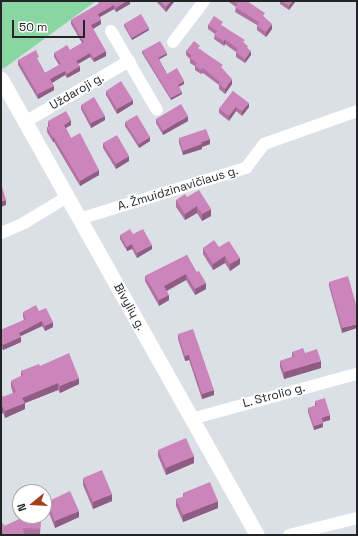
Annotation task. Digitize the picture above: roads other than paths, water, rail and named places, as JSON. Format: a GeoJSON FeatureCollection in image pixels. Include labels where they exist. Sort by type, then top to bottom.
{"type":"FeatureCollection","features":[{"type":"Feature","properties":{"kind":"street"},"geometry":{"type":"LineString","coordinates":[[173,42],[204,1]]}},
{"type":"Feature","properties":{"kind":"street"},"geometry":{"type":"LineString","coordinates":[[111,31],[157,110]]}},
{"type":"Feature","properties":{"kind":"street","name":"Uždaroji g."},"geometry":{"type":"LineString","coordinates":[[25,122],[129,61]]}},
{"type":"Feature","properties":{"kind":"street","name":"Bivylių g."},"geometry":{"type":"LineString","coordinates":[[1,79],[257,535]]}},
{"type":"Feature","properties":{"kind":"street","name":"A. Žmuidzinavičiaus g."},"geometry":{"type":"LineString","coordinates":[[79,219],[246,168],[264,144],[357,111]]}},
{"type":"Feature","properties":{"kind":"street"},"geometry":{"type":"LineString","coordinates":[[1,233],[24,223],[67,197]]}},
{"type":"Feature","properties":{"kind":"street","name":"L. Strolio g."},"geometry":{"type":"LineString","coordinates":[[191,419],[357,374]]}},
{"type":"Feature","properties":{"kind":"street"},"geometry":{"type":"LineString","coordinates":[[290,535],[357,518]]}}]}
